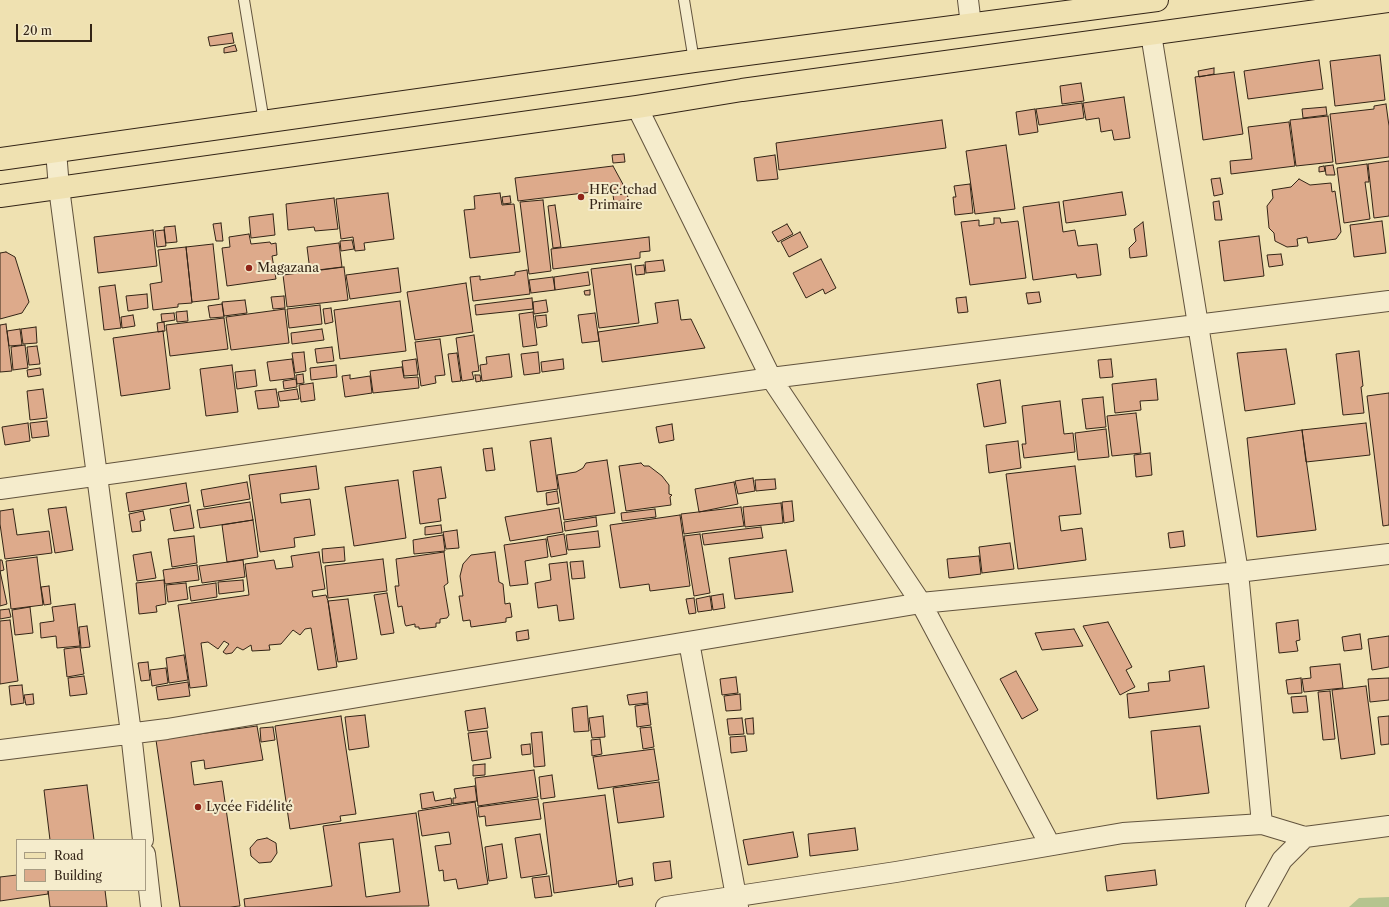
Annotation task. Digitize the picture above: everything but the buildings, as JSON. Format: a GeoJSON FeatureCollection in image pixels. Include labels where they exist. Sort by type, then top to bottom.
{"type":"FeatureCollection","features":[{"type":"Feature","properties":{"kind":"main road"},"geometry":{"type":"LineString","coordinates":[[0,156],[56,151],[694,62],[1157,0]]}},
{"type":"Feature","properties":{"kind":"main road"},"geometry":{"type":"LineString","coordinates":[[0,196],[637,107],[742,90],[1389,1]]}},
{"type":"Feature","properties":{"kind":"street"},"geometry":{"type":"LineString","coordinates":[[968,0],[971,25]]}},
{"type":"Feature","properties":{"kind":"street"},"geometry":{"type":"LineString","coordinates":[[1151,34],[1238,572],[1262,824]]}},
{"type":"Feature","properties":{"kind":"street"},"geometry":{"type":"LineString","coordinates":[[637,107],[771,378],[921,603],[1050,845]]}},
{"type":"Feature","properties":{"kind":"street"},"geometry":{"type":"LineString","coordinates":[[56,151],[131,733],[143,839]]}},
{"type":"Feature","properties":{"kind":"street"},"geometry":{"type":"LineString","coordinates":[[0,489],[771,378],[1389,301]]}},
{"type":"Feature","properties":{"kind":"street"},"geometry":{"type":"LineString","coordinates":[[0,750],[166,729],[921,603],[1238,572],[1389,554]]}},
{"type":"Feature","properties":{"kind":"street"},"geometry":{"type":"LineString","coordinates":[[689,642],[737,902]]}},
{"type":"Feature","properties":{"kind":"street"},"geometry":{"type":"LineString","coordinates":[[666,907],[737,902],[896,872],[1124,832],[1262,824],[1306,837],[1389,826]]}},
{"type":"Feature","properties":{"kind":"street"},"geometry":{"type":"LineString","coordinates":[[1256,907],[1282,860],[1306,837]]}},
{"type":"Feature","properties":{"kind":"street"},"geometry":{"type":"LineString","coordinates":[[146,863],[151,907]]}},
{"type":"Feature","properties":{"kind":"lane"},"geometry":{"type":"LineString","coordinates":[[244,0],[264,122]]}},
{"type":"Feature","properties":{"kind":"lane"},"geometry":{"type":"LineString","coordinates":[[684,0],[694,62]]}},
{"type":"Feature","properties":{"kind":"green space"},"geometry":{"type":"Polygon","coordinates":[[[1389,897],[1389,907],[1349,907],[1359,898],[1389,897]]]}},
{"type":"Feature","properties":{"kind":"place","name":"HEC tchad Primaire"},"geometry":{"type":"Point","coordinates":[581,197]}},
{"type":"Feature","properties":{"kind":"place","name":"Magazana"},"geometry":{"type":"Point","coordinates":[249,268]}},
{"type":"Feature","properties":{"kind":"place","name":"Lycée Fidélité"},"geometry":{"type":"Point","coordinates":[198,807]}}]}
